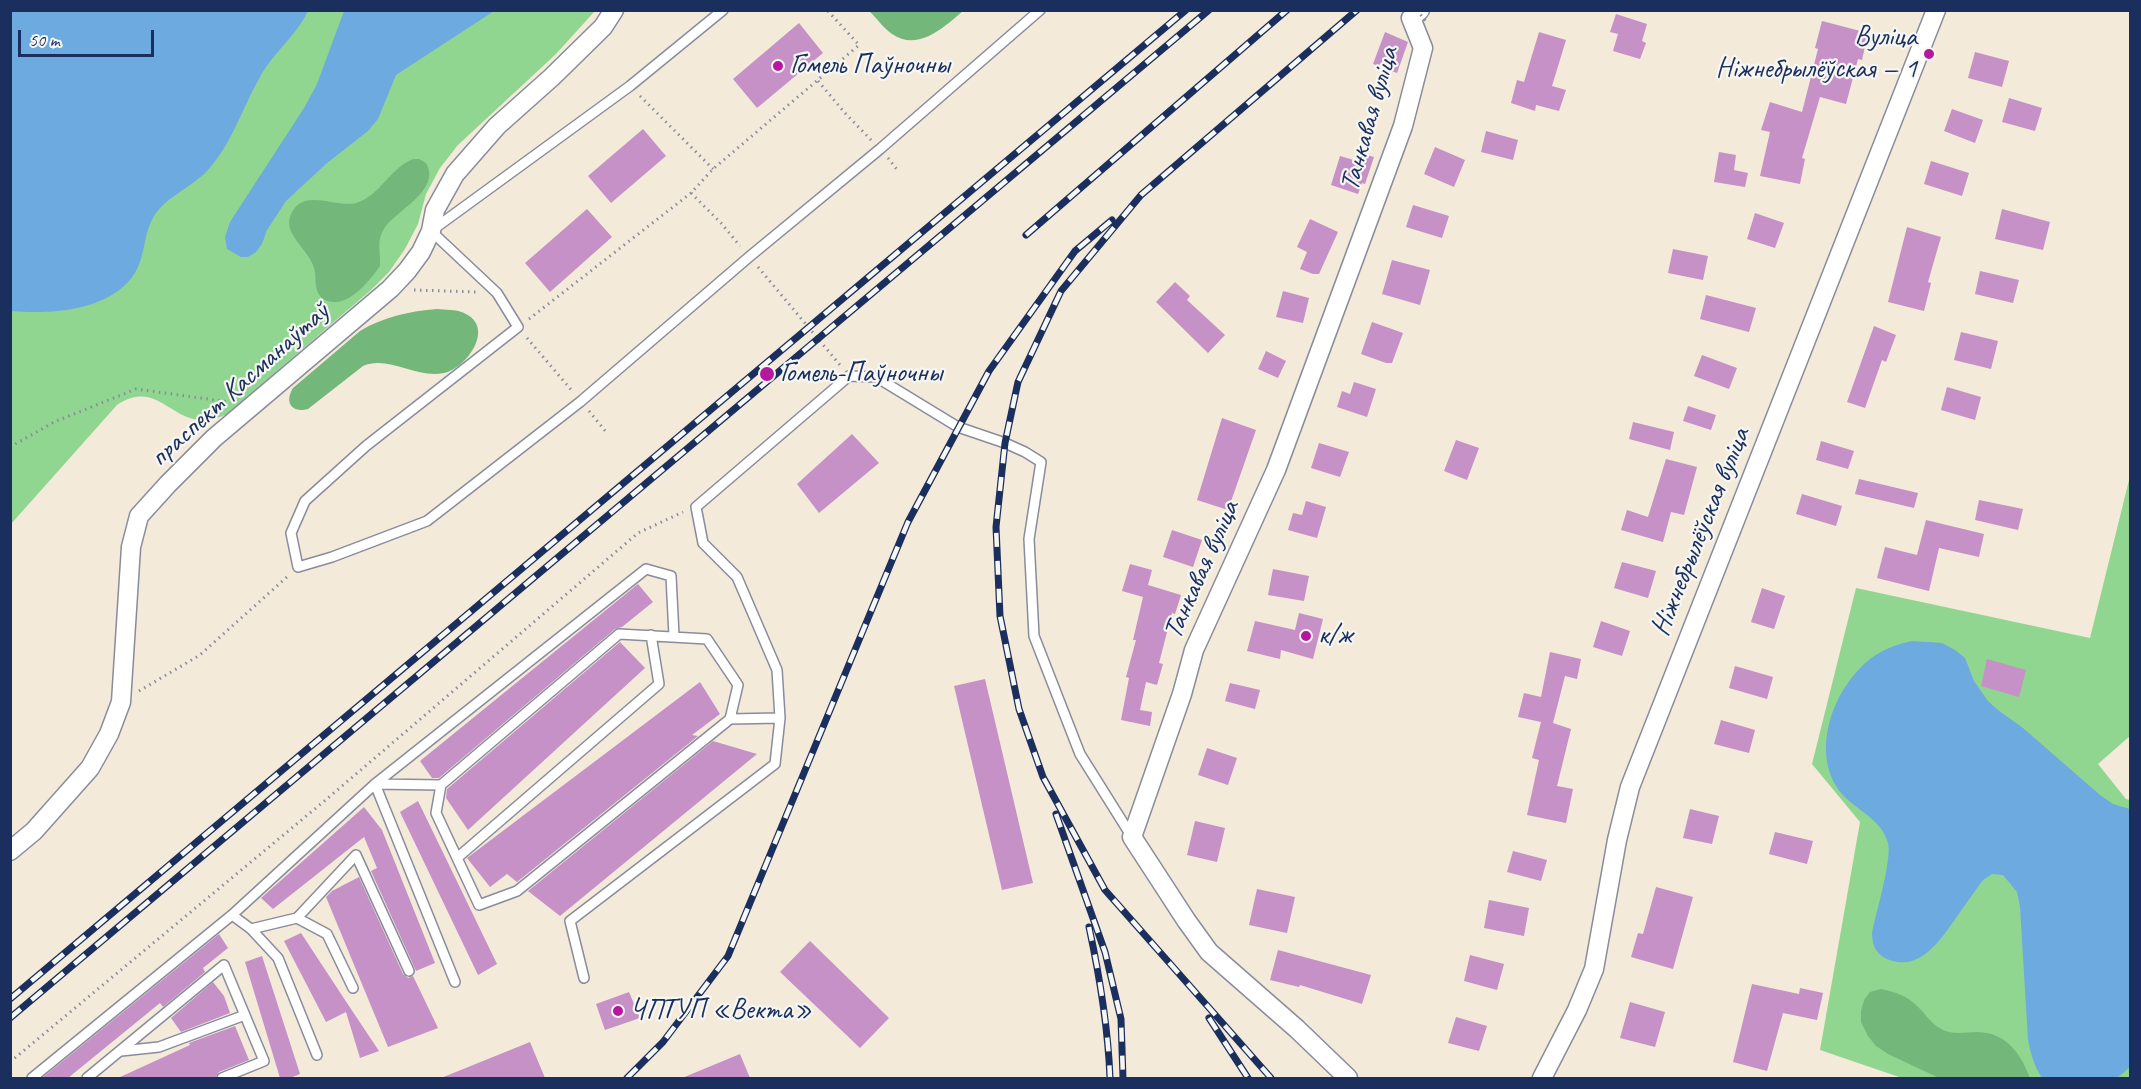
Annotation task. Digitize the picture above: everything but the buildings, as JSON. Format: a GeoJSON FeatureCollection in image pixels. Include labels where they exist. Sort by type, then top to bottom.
{"type":"FeatureCollection","features":[{"type":"Feature","properties":{"kind":"street","name":"праспект Касманаўтаў"},"geometry":{"type":"LineString","coordinates":[[10,851],[34,831],[90,768],[109,734],[121,702],[130,557],[139,516],[214,438],[390,289],[407,271],[421,252],[431,231],[435,210],[455,174],[497,126],[603,27],[614,10]]}},
{"type":"Feature","properties":{"kind":"street","name":"Ніжнебрылёўская вуліца"},"geometry":{"type":"LineString","coordinates":[[1542,1078],[1577,1010],[1594,969],[1617,840],[1630,787],[1936,10]]}},
{"type":"Feature","properties":{"kind":"street","name":"Танкавая вуліца"},"geometry":{"type":"LineString","coordinates":[[1132,837],[1182,694],[1194,650],[1276,470],[1403,126],[1423,48],[1419,16]]}},
{"type":"Feature","properties":{"kind":"street"},"geometry":{"type":"LineString","coordinates":[[1132,837],[1209,952],[1297,1029],[1348,1078]]}},
{"type":"Feature","properties":{"kind":"lane"},"geometry":{"type":"LineString","coordinates":[[723,10],[630,86],[431,231],[496,293],[518,327],[366,446],[305,501],[291,533],[298,567],[332,557],[427,521],[580,402],[749,257],[880,149],[1040,10]]}},
{"type":"Feature","properties":{"kind":"lane"},"geometry":{"type":"LineString","coordinates":[[584,978],[570,921],[775,764],[780,718],[777,670],[737,577],[703,543],[696,507],[849,376],[876,377],[958,427],[1005,443],[1041,462],[1029,539],[1034,636],[1080,754],[1132,837]]}},
{"type":"Feature","properties":{"kind":"lane"},"geometry":{"type":"LineString","coordinates":[[32,1078],[232,915],[375,784],[646,569],[671,576],[674,636]]}},
{"type":"Feature","properties":{"kind":"lane"},"geometry":{"type":"LineString","coordinates":[[730,719],[738,685],[707,639],[619,634],[441,785],[436,813],[479,905],[517,891],[730,719],[780,718]]}},
{"type":"Feature","properties":{"kind":"lane"},"geometry":{"type":"LineString","coordinates":[[457,858],[659,684],[651,635]]}},
{"type":"Feature","properties":{"kind":"lane"},"geometry":{"type":"LineString","coordinates":[[375,784],[441,785]]}},
{"type":"Feature","properties":{"kind":"lane"},"geometry":{"type":"LineString","coordinates":[[375,784],[455,982]]}},
{"type":"Feature","properties":{"kind":"lane"},"geometry":{"type":"LineString","coordinates":[[250,929],[297,918],[357,855],[410,971]]}},
{"type":"Feature","properties":{"kind":"lane"},"geometry":{"type":"LineString","coordinates":[[232,915],[250,929],[278,958],[317,1055]]}},
{"type":"Feature","properties":{"kind":"lane"},"geometry":{"type":"LineString","coordinates":[[297,918],[327,934],[353,988]]}},
{"type":"Feature","properties":{"kind":"lane"},"geometry":{"type":"LineString","coordinates":[[87,1078],[224,965],[264,1061],[222,1078]]}},
{"type":"Feature","properties":{"kind":"lane"},"geometry":{"type":"LineString","coordinates":[[121,1051],[159,1047],[245,1015]]}},
{"type":"Feature","properties":{"kind":"path"},"geometry":{"type":"LineString","coordinates":[[549,363],[518,327],[691,193],[713,169],[859,45],[827,10]]}},
{"type":"Feature","properties":{"kind":"path"},"geometry":{"type":"LineString","coordinates":[[818,81],[845,113]]}},
{"type":"Feature","properties":{"kind":"path"},"geometry":{"type":"LineString","coordinates":[[630,86],[713,169]]}},
{"type":"Feature","properties":{"kind":"path"},"geometry":{"type":"LineString","coordinates":[[691,193],[721,223],[849,376]]}},
{"type":"Feature","properties":{"kind":"path"},"geometry":{"type":"LineString","coordinates":[[390,289],[496,293]]}},
{"type":"Feature","properties":{"kind":"path"},"geometry":{"type":"LineString","coordinates":[[10,447],[54,422],[136,389],[253,405]]}},
{"type":"Feature","properties":{"kind":"path"},"geometry":{"type":"LineString","coordinates":[[10,1062],[319,806],[638,533],[696,507]]}},
{"type":"Feature","properties":{"kind":"path"},"geometry":{"type":"LineString","coordinates":[[121,702],[200,655],[298,567]]}},
{"type":"Feature","properties":{"kind":"green space"},"geometry":{"type":"Polygon","coordinates":[[[11,11],[595,11],[556,54],[458,145],[440,168],[426,194],[418,224],[405,249],[389,272],[371,290],[227,414],[209,420],[194,419],[147,397],[133,398],[117,405],[11,524],[11,11]]]}},
{"type":"Feature","properties":{"kind":"green space"},"geometry":{"type":"Polygon","coordinates":[[[869,11],[963,11],[939,30],[921,39],[911,40],[892,34],[869,11]]]}},
{"type":"Feature","properties":{"kind":"green space"},"geometry":{"type":"Polygon","coordinates":[[[413,159],[426,163],[429,173],[428,182],[423,191],[384,229],[379,243],[380,266],[355,294],[342,301],[323,299],[317,291],[311,261],[292,234],[289,220],[292,212],[305,201],[356,203],[372,194],[405,163],[413,159]]]}},
{"type":"Feature","properties":{"kind":"green space"},"geometry":{"type":"Polygon","coordinates":[[[437,309],[464,313],[473,319],[478,328],[475,346],[469,356],[453,370],[434,374],[373,363],[363,366],[308,409],[298,410],[291,406],[289,398],[293,388],[360,331],[397,316],[437,309]]]}},
{"type":"Feature","properties":{"kind":"green space"},"geometry":{"type":"Polygon","coordinates":[[[2130,476],[2130,736],[2098,764],[2126,799],[2130,800],[2130,1078],[1902,1078],[1820,1050],[1860,822],[1812,764],[1856,588],[2090,638],[2130,476]]]}},
{"type":"Feature","properties":{"kind":"green space"},"geometry":{"type":"Polygon","coordinates":[[[1881,989],[1906,997],[1921,1009],[1932,1023],[1943,1030],[1952,1033],[1988,1033],[1997,1036],[2012,1046],[2030,1078],[1939,1078],[1888,1054],[1876,1046],[1861,1022],[1864,1000],[1870,992],[1881,989]]]}},
{"type":"Feature","properties":{"kind":"water"},"geometry":{"type":"Polygon","coordinates":[[[10,11],[308,11],[265,68],[230,138],[215,161],[200,178],[165,203],[154,216],[137,270],[132,278],[112,295],[85,306],[55,311],[11,311],[10,11]]]}},
{"type":"Feature","properties":{"kind":"water"},"geometry":{"type":"Polygon","coordinates":[[[344,11],[494,11],[396,75],[378,119],[368,131],[327,163],[286,201],[256,252],[248,257],[241,257],[227,249],[225,237],[230,222],[304,108],[317,84],[344,11]]]}},
{"type":"Feature","properties":{"kind":"water"},"geometry":{"type":"Polygon","coordinates":[[[1912,641],[1942,643],[1955,650],[1965,658],[1974,681],[1988,701],[2023,728],[2100,795],[2113,804],[2130,809],[2130,1067],[2117,1078],[2042,1078],[2039,1073],[2028,1040],[2020,907],[2017,892],[2003,875],[1992,874],[1983,880],[1943,936],[1919,958],[1909,962],[1899,962],[1883,957],[1875,949],[1872,933],[1886,874],[1888,843],[1879,826],[1849,801],[1836,786],[1829,770],[1826,753],[1827,735],[1838,701],[1858,671],[1880,652],[1912,641]]]}},
{"type":"Feature","properties":{"kind":"railway"},"geometry":{"type":"LineString","coordinates":[[10,999],[1186,10]]}},
{"type":"Feature","properties":{"kind":"railway"},"geometry":{"type":"LineString","coordinates":[[10,1018],[1209,10]]}},
{"type":"Feature","properties":{"kind":"railway"},"geometry":{"type":"LineString","coordinates":[[1026,235],[1287,10]]}},
{"type":"Feature","properties":{"kind":"railway"},"geometry":{"type":"LineString","coordinates":[[1271,1078],[1105,890],[1043,777],[1019,709],[1000,616],[996,527],[1005,443],[1018,382],[1061,291],[1141,195],[1357,10]]}},
{"type":"Feature","properties":{"kind":"railway"},"geometry":{"type":"LineString","coordinates":[[627,1078],[663,1042],[728,956],[908,522],[989,371],[1075,251],[1112,220]]}},
{"type":"Feature","properties":{"kind":"railway"},"geometry":{"type":"LineString","coordinates":[[1056,814],[1105,952],[1121,1019],[1123,1078]]}},
{"type":"Feature","properties":{"kind":"railway"},"geometry":{"type":"LineString","coordinates":[[1089,927],[1103,1002],[1110,1078]]}},
{"type":"Feature","properties":{"kind":"railway"},"geometry":{"type":"LineString","coordinates":[[1209,1018],[1248,1078]]}},
{"type":"Feature","properties":{"kind":"place","name":"Вуліца Ніжнебрылёўская — 1"},"geometry":{"type":"Point","coordinates":[1929,54]}},
{"type":"Feature","properties":{"kind":"place","name":"Гомель Паўночны"},"geometry":{"type":"Point","coordinates":[778,66]}},
{"type":"Feature","properties":{"kind":"place","name":"Гомель-Паўночны"},"geometry":{"type":"Point","coordinates":[767,374]}},
{"type":"Feature","properties":{"kind":"place","name":"к/ж"},"geometry":{"type":"Point","coordinates":[1306,636]}},
{"type":"Feature","properties":{"kind":"place","name":"ЧПТУП «Векта»"},"geometry":{"type":"Point","coordinates":[618,1011]}}]}
